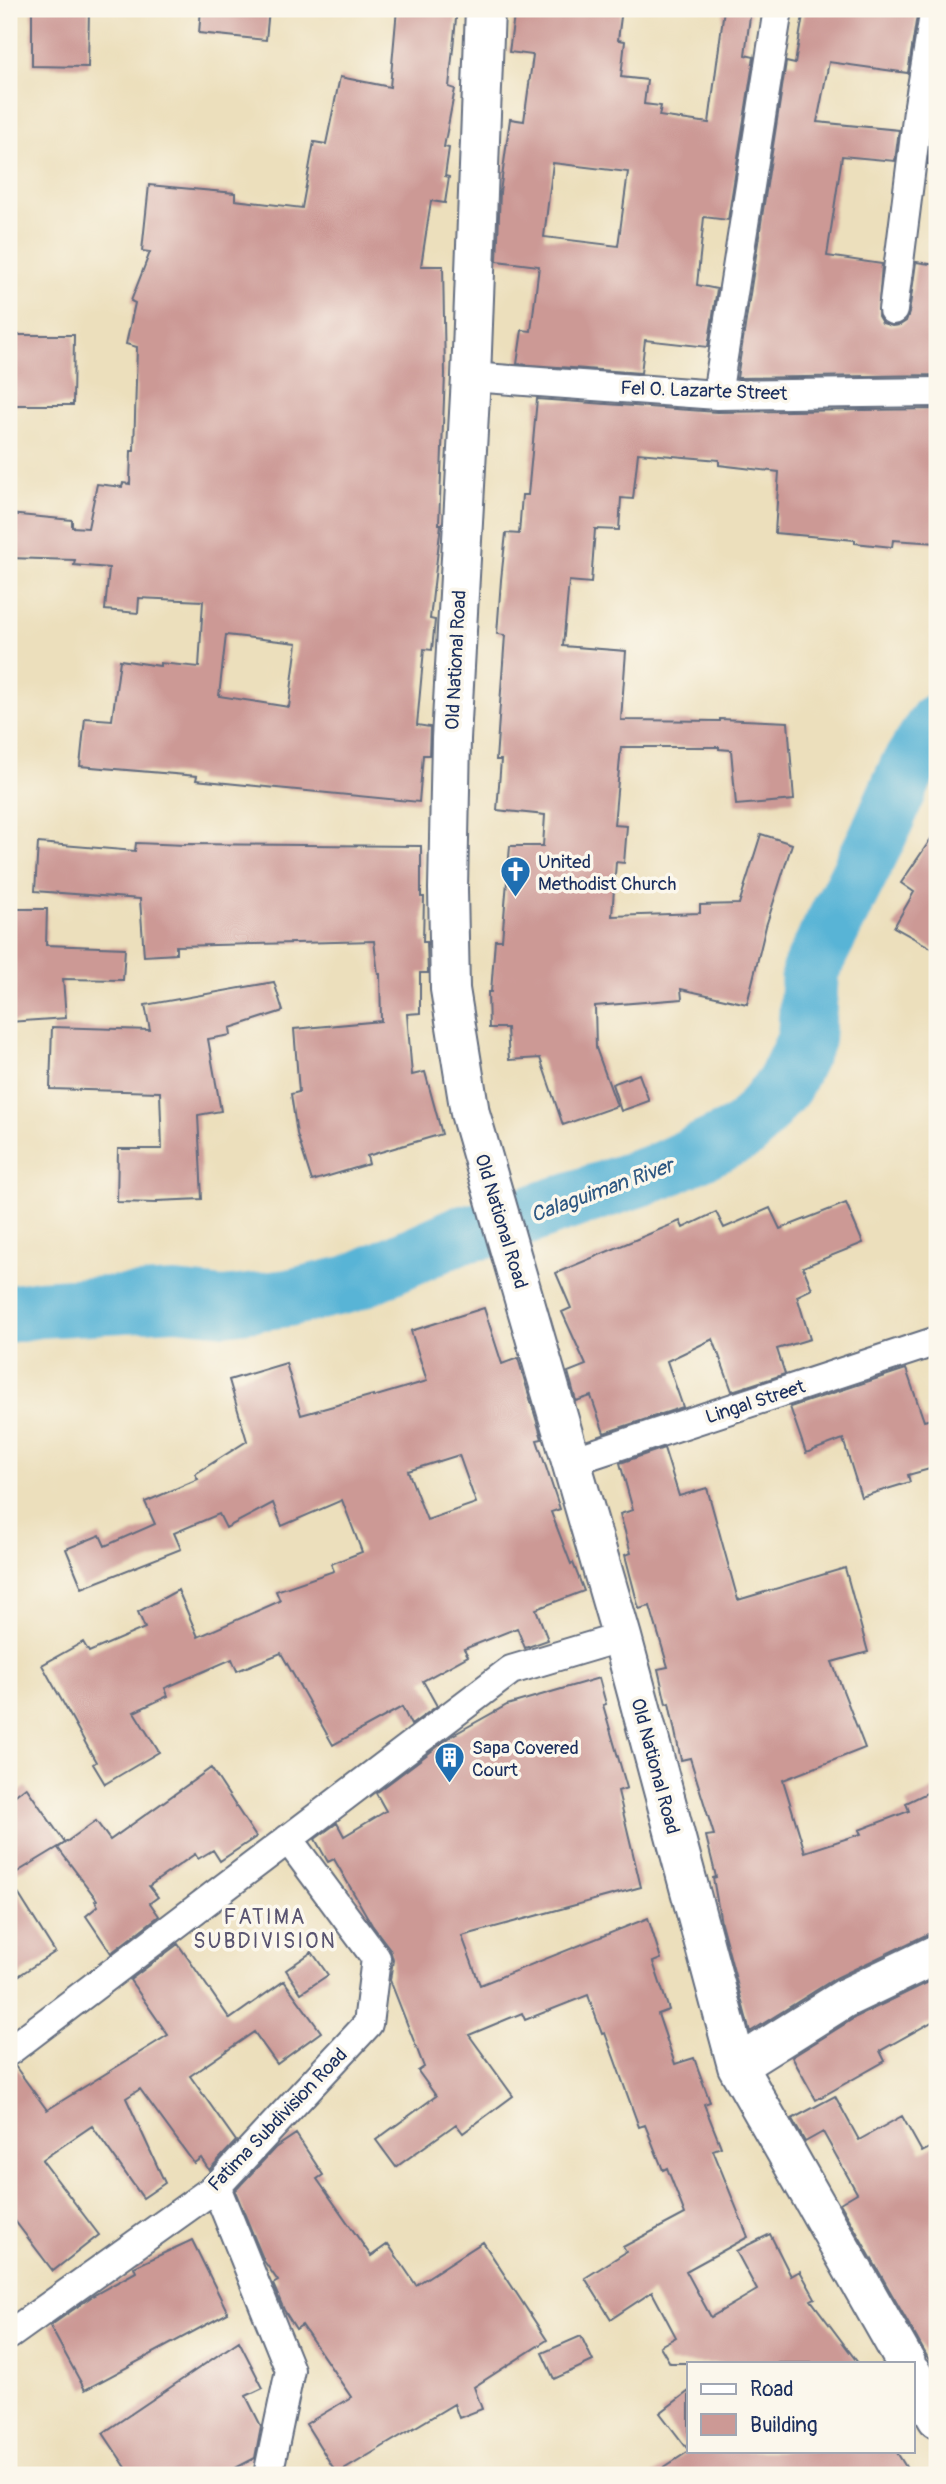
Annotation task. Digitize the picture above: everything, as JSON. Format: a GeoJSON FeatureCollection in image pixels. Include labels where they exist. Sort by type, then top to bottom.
{"type":"FeatureCollection","features":[{"type":"Feature","properties":{"kind":"main road","name":"Old National Road"},"geometry":{"type":"LineString","coordinates":[[485,9],[471,377],[451,739],[448,889],[450,989],[470,1113],[622,1637],[737,2066],[905,2362]]}},
{"type":"Feature","properties":{"kind":"main road"},"geometry":{"type":"LineString","coordinates":[[737,2066],[845,1998],[937,1954]]}},
{"type":"Feature","properties":{"kind":"main road"},"geometry":{"type":"LineString","coordinates":[[914,2377],[937,2418]]}},
{"type":"Feature","properties":{"kind":"street"},"geometry":{"type":"LineString","coordinates":[[717,395],[778,9]]}},
{"type":"Feature","properties":{"kind":"street"},"geometry":{"type":"LineString","coordinates":[[893,310],[935,9]]}},
{"type":"Feature","properties":{"kind":"street","name":"Fel O. Lazarte Street"},"geometry":{"type":"LineString","coordinates":[[471,377],[717,395],[937,392]]}},
{"type":"Feature","properties":{"kind":"street","name":"Lingal Street"},"geometry":{"type":"LineString","coordinates":[[572,1461],[937,1341]]}},
{"type":"Feature","properties":{"kind":"street"},"geometry":{"type":"LineString","coordinates":[[9,2051],[512,1671],[622,1637]]}},
{"type":"Feature","properties":{"kind":"street","name":"Fatima Subdivision Road"},"geometry":{"type":"LineString","coordinates":[[9,2335],[216,2187],[368,2024],[376,1958],[288,1839]]}},
{"type":"Feature","properties":{"kind":"street"},"geometry":{"type":"LineString","coordinates":[[216,2187],[290,2370],[268,2475]]}},
{"type":"Feature","properties":{"kind":"building"},"geometry":{"type":"Polygon","coordinates":[[[32,9],[89,9],[88,67],[32,66],[32,9]]]}},
{"type":"Feature","properties":{"kind":"building"},"geometry":{"type":"Polygon","coordinates":[[[201,9],[269,9],[266,40],[199,33],[201,9]]]}},
{"type":"Feature","properties":{"kind":"building"},"geometry":{"type":"Polygon","coordinates":[[[397,9],[457,9],[449,87],[455,89],[444,147],[449,148],[445,176],[449,177],[445,203],[431,201],[421,266],[443,266],[445,374],[441,524],[430,619],[435,620],[432,650],[424,649],[417,725],[430,727],[429,755],[423,755],[419,802],[196,780],[197,776],[80,766],[85,718],[112,720],[120,660],[160,666],[160,663],[199,667],[203,601],[139,598],[138,613],[105,610],[109,568],[74,565],[75,560],[9,558],[9,514],[72,520],[72,527],[88,528],[97,484],[122,487],[123,483],[130,484],[131,451],[134,451],[137,347],[126,344],[135,303],[131,301],[150,252],[142,251],[149,185],[235,193],[235,200],[302,208],[314,142],[326,144],[340,77],[390,87],[397,9]],[[226,635],[219,696],[289,707],[297,643],[226,635]]]}},
{"type":"Feature","properties":{"kind":"building"},"geometry":{"type":"Polygon","coordinates":[[[515,9],[622,9],[618,40],[625,41],[621,77],[647,80],[644,104],[661,106],[659,116],[709,123],[724,9],[751,9],[745,55],[754,57],[728,220],[704,217],[697,285],[717,289],[708,347],[645,340],[641,373],[517,364],[522,330],[531,331],[539,266],[497,261],[500,192],[510,119],[524,121],[533,55],[509,52],[515,9]],[[553,163],[544,237],[618,246],[628,172],[553,163]]]}},
{"type":"Feature","properties":{"kind":"building"},"geometry":{"type":"Polygon","coordinates":[[[804,9],[918,9],[908,73],[829,62],[817,122],[899,130],[895,161],[842,156],[827,256],[882,264],[878,316],[882,323],[892,326],[906,321],[909,313],[916,262],[937,265],[937,375],[737,378],[786,62],[795,64],[804,9]]]}},
{"type":"Feature","properties":{"kind":"building"},"geometry":{"type":"Polygon","coordinates":[[[932,133],[937,133],[937,165],[928,164],[932,133]]]}},
{"type":"Feature","properties":{"kind":"building"},"geometry":{"type":"Polygon","coordinates":[[[9,335],[74,335],[73,405],[9,405],[9,335]]]}},
{"type":"Feature","properties":{"kind":"building"},"geometry":{"type":"Polygon","coordinates":[[[537,399],[717,412],[937,409],[937,543],[893,540],[892,547],[855,543],[855,540],[775,533],[779,472],[719,465],[719,460],[638,453],[633,499],[621,498],[619,530],[595,529],[591,583],[569,581],[563,646],[626,651],[621,720],[720,719],[788,722],[794,800],[736,805],[731,750],[719,747],[621,747],[614,825],[627,826],[624,863],[616,862],[612,916],[700,913],[700,905],[739,904],[761,834],[792,844],[766,926],[747,1004],[681,989],[682,999],[595,1006],[596,1048],[617,1106],[563,1125],[540,1058],[509,1060],[507,1028],[489,1028],[488,992],[491,992],[495,940],[502,940],[510,846],[543,846],[545,815],[497,810],[501,760],[496,760],[505,635],[497,634],[506,533],[519,534],[522,495],[528,495],[537,399]]]}},
{"type":"Feature","properties":{"kind":"building"},"geometry":{"type":"Polygon","coordinates":[[[937,830],[937,951],[894,927],[914,892],[901,883],[937,830]]]}},
{"type":"Feature","properties":{"kind":"building"},"geometry":{"type":"Polygon","coordinates":[[[38,843],[135,851],[136,843],[421,846],[423,942],[427,942],[428,973],[420,973],[420,1013],[407,1014],[412,1075],[425,1072],[442,1134],[367,1156],[369,1164],[312,1181],[297,1134],[291,1094],[299,1092],[294,1029],[381,1021],[380,974],[374,941],[176,946],[176,954],[144,956],[140,899],[35,891],[38,843]]]}},
{"type":"Feature","properties":{"kind":"building"},"geometry":{"type":"Polygon","coordinates":[[[9,909],[47,909],[46,945],[125,948],[123,980],[63,979],[66,1018],[9,1022],[9,909]]]}},
{"type":"Feature","properties":{"kind":"building"},"geometry":{"type":"Polygon","coordinates":[[[274,982],[283,1011],[230,1028],[231,1035],[208,1039],[221,1111],[198,1115],[202,1199],[157,1203],[117,1202],[118,1149],[162,1149],[160,1092],[50,1089],[52,1027],[150,1030],[145,1005],[274,982]]]}},
{"type":"Feature","properties":{"kind":"building"},"geometry":{"type":"Polygon","coordinates":[[[639,1074],[649,1101],[621,1111],[612,1084],[639,1074]]]}},
{"type":"Feature","properties":{"kind":"building"},"geometry":{"type":"Polygon","coordinates":[[[846,1203],[863,1243],[803,1267],[812,1289],[797,1296],[810,1339],[777,1349],[785,1374],[732,1391],[713,1339],[667,1361],[683,1407],[604,1433],[591,1396],[576,1401],[568,1372],[586,1365],[562,1312],[571,1308],[556,1273],[680,1221],[683,1228],[716,1212],[724,1228],[770,1208],[780,1229],[846,1203]]]}},
{"type":"Feature","properties":{"kind":"building"},"geometry":{"type":"Polygon","coordinates":[[[484,1308],[502,1364],[518,1358],[542,1439],[537,1440],[560,1509],[551,1512],[584,1591],[536,1609],[548,1640],[525,1648],[517,1628],[464,1649],[468,1656],[423,1681],[437,1706],[411,1725],[402,1707],[333,1745],[281,1653],[237,1671],[232,1659],[165,1688],[168,1696],[134,1712],[159,1752],[105,1784],[93,1764],[96,1762],[42,1665],[83,1642],[89,1652],[145,1628],[138,1612],[178,1590],[198,1637],[280,1601],[276,1591],[334,1571],[331,1564],[362,1552],[342,1500],[282,1526],[273,1503],[226,1528],[219,1514],[174,1533],[181,1549],[82,1588],[66,1549],[100,1535],[105,1546],[155,1524],[145,1502],[198,1479],[195,1474],[247,1441],[229,1380],[286,1363],[301,1415],[373,1397],[427,1381],[411,1331],[484,1308]],[[459,1455],[408,1471],[427,1520],[476,1503],[459,1455]]]}},
{"type":"Feature","properties":{"kind":"building"},"geometry":{"type":"Polygon","coordinates":[[[906,1369],[924,1421],[931,1419],[937,1442],[937,1467],[908,1475],[910,1482],[861,1497],[843,1439],[806,1453],[790,1407],[906,1369]]]}},
{"type":"Feature","properties":{"kind":"building"},"geometry":{"type":"Polygon","coordinates":[[[664,1448],[679,1496],[707,1488],[738,1600],[845,1568],[868,1652],[832,1662],[865,1748],[783,1780],[805,1852],[861,1834],[859,1830],[909,1811],[906,1803],[937,1788],[937,1932],[836,1978],[750,2032],[721,1923],[713,1878],[716,1877],[706,1836],[714,1835],[690,1758],[681,1760],[669,1703],[666,1704],[658,1669],[668,1667],[650,1606],[639,1609],[625,1555],[631,1553],[620,1514],[633,1510],[620,1463],[664,1448]]]}},
{"type":"Feature","properties":{"kind":"building"},"geometry":{"type":"Polygon","coordinates":[[[599,1678],[606,1704],[603,1705],[627,1788],[618,1791],[641,1887],[462,1936],[480,1985],[648,1918],[661,1959],[653,1962],[669,2010],[658,2014],[675,2064],[694,2058],[710,2102],[704,2104],[721,2147],[713,2150],[748,2237],[686,2271],[711,2317],[757,2290],[736,2251],[770,2234],[791,2276],[800,2271],[815,2298],[811,2300],[857,2362],[670,2363],[660,2346],[676,2337],[652,2292],[611,2319],[585,2278],[626,2252],[623,2247],[685,2214],[667,2168],[663,2170],[645,2125],[639,2127],[605,2033],[602,2034],[588,1995],[525,2020],[522,2013],[469,2035],[513,2096],[463,2133],[456,2124],[396,2167],[376,2140],[436,2096],[418,2071],[424,2067],[390,1980],[393,1960],[390,1949],[372,1925],[334,1859],[328,1862],[315,1839],[337,1823],[344,1836],[386,1811],[376,1793],[453,1735],[507,1705],[599,1678]]]}},
{"type":"Feature","properties":{"kind":"building"},"geometry":{"type":"Polygon","coordinates":[[[211,1768],[256,1837],[220,1861],[213,1850],[198,1859],[195,1854],[149,1886],[158,1897],[150,1903],[159,1916],[111,1953],[86,1916],[98,1906],[95,1901],[97,1900],[58,1848],[96,1821],[110,1840],[211,1768]]]}},
{"type":"Feature","properties":{"kind":"building"},"geometry":{"type":"Polygon","coordinates":[[[26,1787],[65,1843],[9,1877],[9,1800],[26,1787]]]}},
{"type":"Feature","properties":{"kind":"building"},"geometry":{"type":"Polygon","coordinates":[[[9,1879],[55,1952],[9,1982],[9,1879]]]}},
{"type":"Feature","properties":{"kind":"building"},"geometry":{"type":"Polygon","coordinates":[[[178,1944],[230,2019],[284,1981],[321,2032],[277,2064],[254,2032],[190,2076],[236,2141],[209,2170],[201,2158],[194,2163],[140,2089],[126,2098],[165,2183],[143,2198],[92,2126],[42,2160],[99,2235],[53,2271],[9,2213],[9,2067],[15,2066],[47,2110],[168,2035],[130,1980],[178,1944]]]}},
{"type":"Feature","properties":{"kind":"building"},"geometry":{"type":"Polygon","coordinates":[[[312,1952],[328,1975],[301,1993],[286,1970],[312,1952]]]}},
{"type":"Feature","properties":{"kind":"building"},"geometry":{"type":"Polygon","coordinates":[[[937,1978],[937,2019],[880,2051],[885,2061],[816,2100],[792,2057],[856,2017],[937,1978]]]}},
{"type":"Feature","properties":{"kind":"building"},"geometry":{"type":"Polygon","coordinates":[[[835,2096],[859,2140],[902,2116],[922,2152],[937,2144],[937,2374],[840,2203],[857,2193],[823,2132],[805,2142],[792,2119],[835,2096]]]}},
{"type":"Feature","properties":{"kind":"building"},"geometry":{"type":"Polygon","coordinates":[[[296,2134],[323,2175],[317,2179],[371,2256],[388,2244],[416,2285],[483,2242],[547,2340],[474,2387],[482,2409],[459,2418],[454,2404],[337,2474],[306,2424],[351,2397],[302,2325],[296,2329],[284,2310],[273,2284],[278,2281],[264,2261],[235,2191],[275,2148],[296,2134]]]}},
{"type":"Feature","properties":{"kind":"building"},"geometry":{"type":"Polygon","coordinates":[[[192,2240],[228,2313],[85,2390],[50,2326],[94,2295],[136,2272],[134,2267],[192,2240]]]}},
{"type":"Feature","properties":{"kind":"building"},"geometry":{"type":"Polygon","coordinates":[[[581,2336],[593,2361],[554,2379],[542,2353],[581,2336]]]}},
{"type":"Feature","properties":{"kind":"building"},"geometry":{"type":"Polygon","coordinates":[[[239,2341],[263,2388],[246,2396],[261,2426],[255,2458],[222,2475],[131,2475],[103,2433],[239,2341]]]}},
{"type":"Feature","properties":{"kind":"building"},"geometry":{"type":"Polygon","coordinates":[[[687,2393],[687,2448],[660,2413],[687,2393]]]}},
{"type":"Feature","properties":{"kind":"building"},"geometry":{"type":"Polygon","coordinates":[[[687,2452],[897,2452],[911,2475],[652,2475],[687,2452]]]}},
{"type":"Feature","properties":{"kind":"waterway","name":"Calaguiman River"},"geometry":{"type":"LineString","coordinates":[[9,1314],[39,1309],[175,1301],[224,1306],[288,1298],[350,1284],[459,1235],[495,1228],[660,1171],[745,1131],[784,1085],[806,1039],[810,971],[877,838],[908,768],[937,722]]}},
{"type":"Feature","properties":{"kind":"place","name":"United Methodist Church"},"geometry":{"type":"Point","coordinates":[515,899]}},
{"type":"Feature","properties":{"kind":"place","name":"Sapa Covered Court"},"geometry":{"type":"Point","coordinates":[449,1785]}},
{"type":"Feature","properties":{"kind":"district","name":"FATIMA SUBDIVISION"},"geometry":{"type":"Point","coordinates":[265,1929]}}]}
